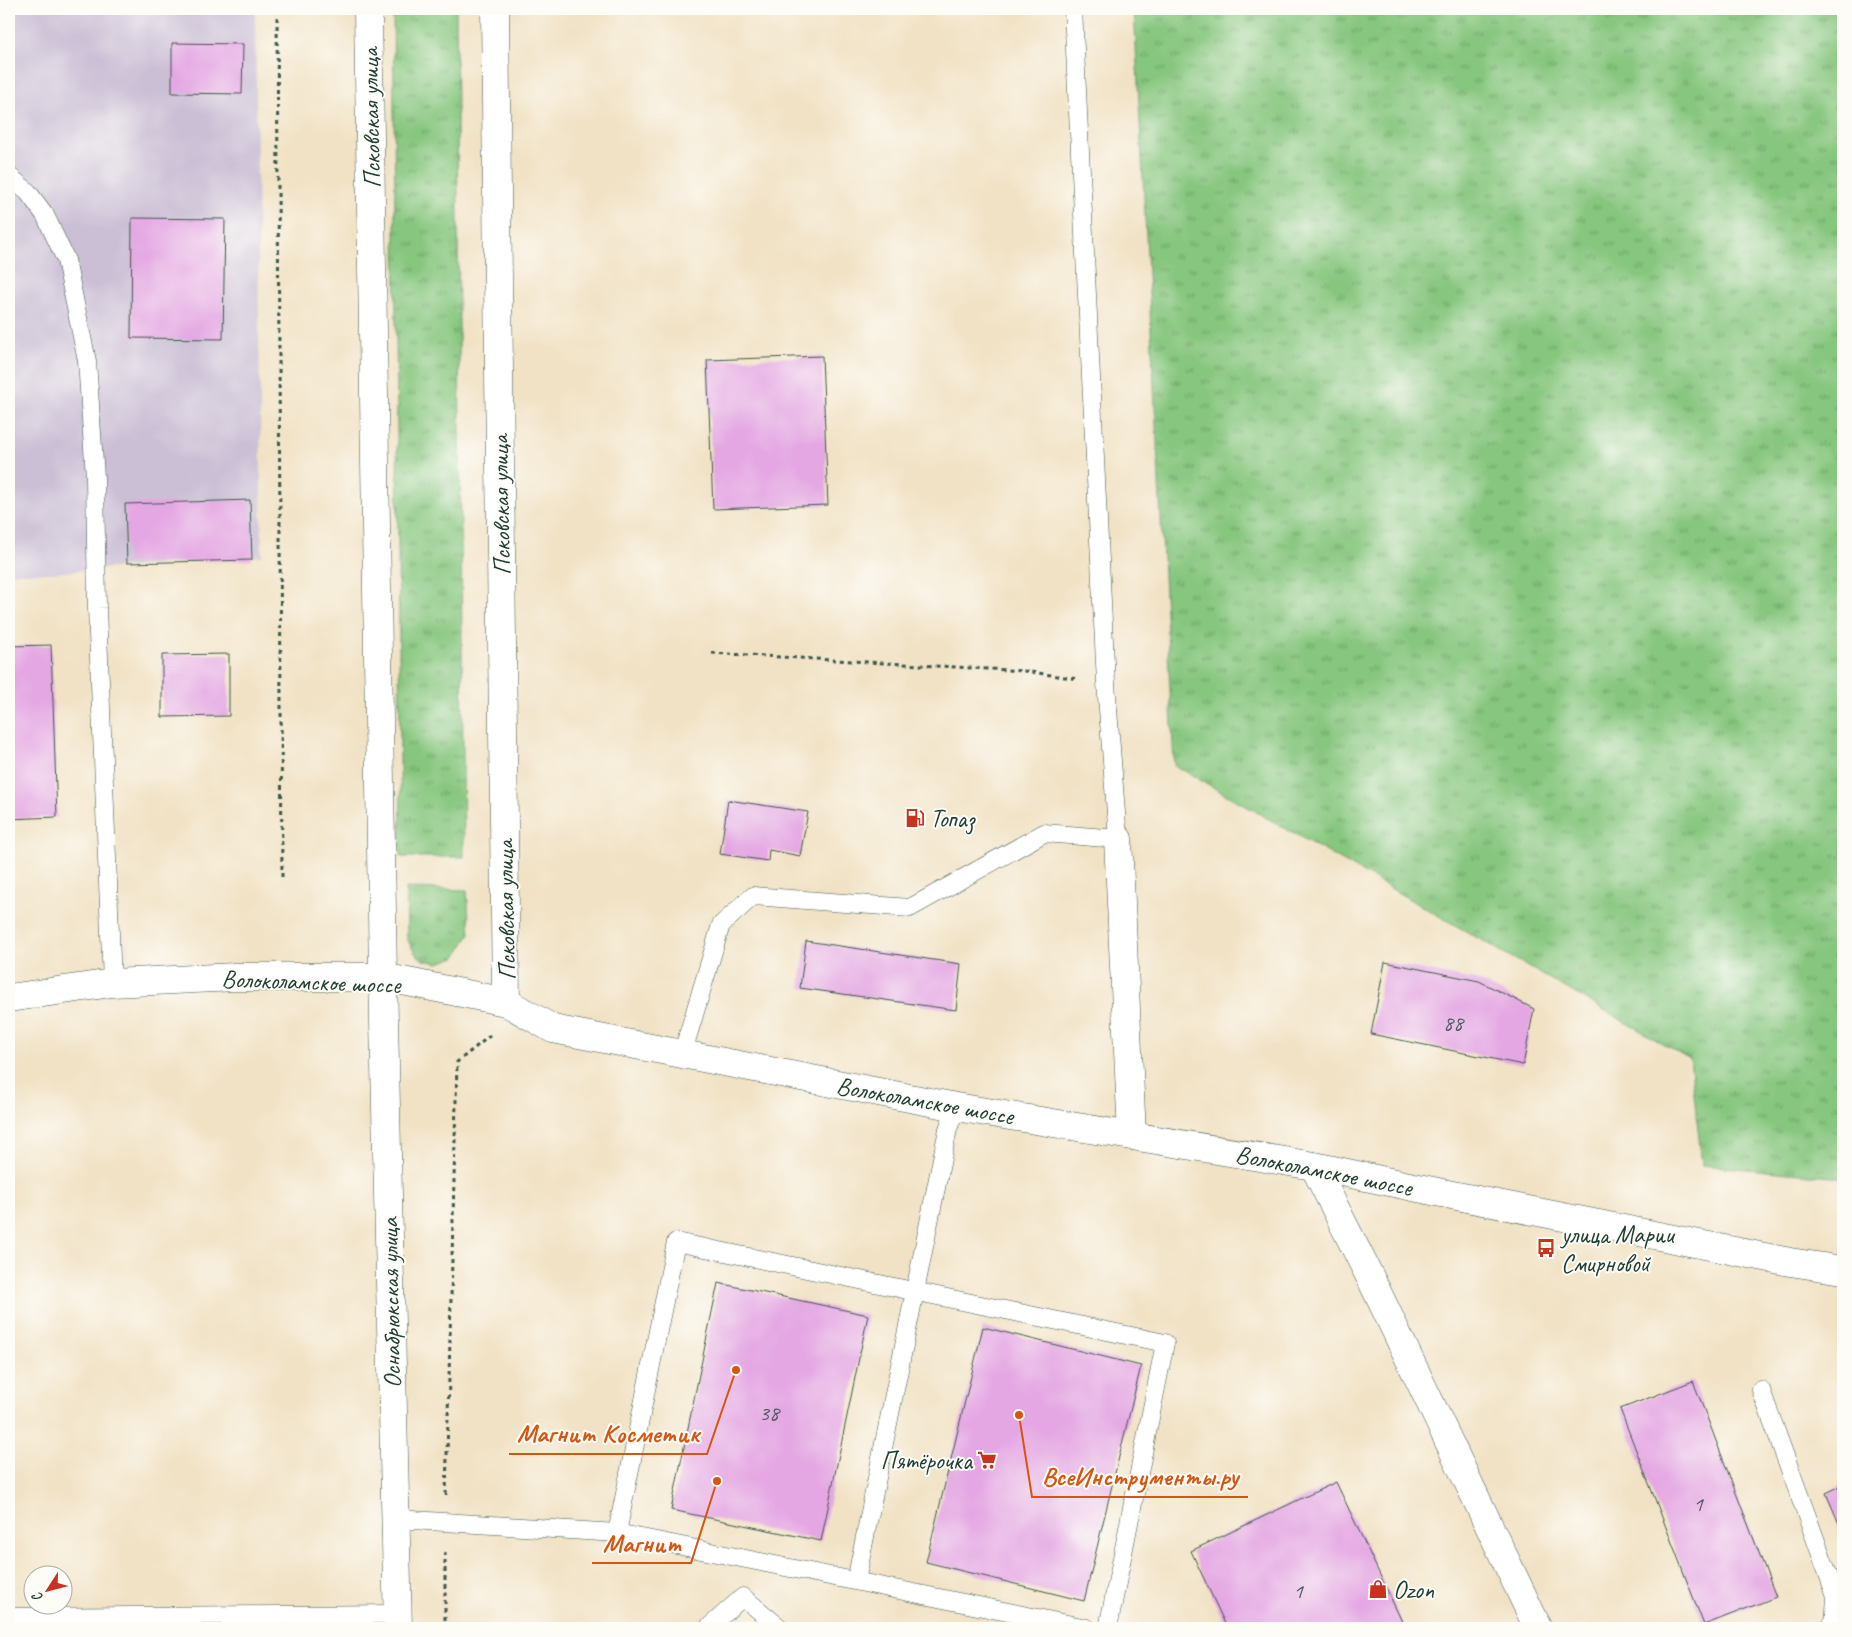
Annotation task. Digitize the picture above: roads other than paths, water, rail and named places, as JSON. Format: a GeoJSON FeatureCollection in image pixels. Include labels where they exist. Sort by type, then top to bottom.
{"type":"FeatureCollection","features":[{"type":"Feature","properties":{"kind":"main road","name":"Псковская улица"},"geometry":{"type":"LineString","coordinates":[[368,9],[383,978]]}},
{"type":"Feature","properties":{"kind":"main road","name":"Псковская улица"},"geometry":{"type":"LineString","coordinates":[[494,9],[506,1002]]}},
{"type":"Feature","properties":{"kind":"main road"},"geometry":{"type":"LineString","coordinates":[[1118,839],[1132,1136]]}},
{"type":"Feature","properties":{"kind":"main road","name":"Волоколамское шоссе"},"geometry":{"type":"LineString","coordinates":[[9,998],[112,983],[235,976],[383,978],[506,1002],[553,1029],[682,1055],[956,1107],[1314,1166],[1742,1252],[1843,1270]]}},
{"type":"Feature","properties":{"kind":"main road","name":"Оснабрюкская улица"},"geometry":{"type":"LineString","coordinates":[[383,978],[398,1621]]}},
{"type":"Feature","properties":{"kind":"main road"},"geometry":{"type":"LineString","coordinates":[[1314,1166],[1375,1288],[1538,1628]]}},
{"type":"Feature","properties":{"kind":"main road"},"geometry":{"type":"LineString","coordinates":[[1835,1628],[1843,1625]]}},
{"type":"Feature","properties":{"kind":"lane"},"geometry":{"type":"LineString","coordinates":[[682,1055],[721,925],[753,896],[910,908],[1044,833],[1118,839],[1106,683],[1073,9]]}},
{"type":"Feature","properties":{"kind":"lane"},"geometry":{"type":"LineString","coordinates":[[9,176],[28,192],[45,215],[66,260],[87,361],[95,477],[97,608],[112,983]]}},
{"type":"Feature","properties":{"kind":"lane"},"geometry":{"type":"LineString","coordinates":[[856,1581],[948,1129],[956,1107]]}},
{"type":"Feature","properties":{"kind":"lane"},"geometry":{"type":"LineString","coordinates":[[617,1533],[676,1242],[1165,1343],[1108,1628]]}},
{"type":"Feature","properties":{"kind":"lane"},"geometry":{"type":"LineString","coordinates":[[1761,1390],[1836,1596],[1835,1628]]}},
{"type":"Feature","properties":{"kind":"lane"},"geometry":{"type":"LineString","coordinates":[[396,1519],[617,1533],[1086,1628]]}},
{"type":"Feature","properties":{"kind":"lane"},"geometry":{"type":"LineString","coordinates":[[708,1628],[743,1597],[780,1628]]}},
{"type":"Feature","properties":{"kind":"lane"},"geometry":{"type":"LineString","coordinates":[[9,1617],[225,1622],[398,1621]]}},
{"type":"Feature","properties":{"kind":"place","name":"Топаз"},"geometry":{"type":"Point","coordinates":[915,818]}},
{"type":"Feature","properties":{"kind":"place","name":"улица Марии Смирновой"},"geometry":{"type":"Point","coordinates":[1546,1248]}},
{"type":"Feature","properties":{"kind":"place","name":"Магнит Косметик"},"geometry":{"type":"Point","coordinates":[736,1370]}},
{"type":"Feature","properties":{"kind":"place","name":"ВсеИнструменты.ру"},"geometry":{"type":"Point","coordinates":[1019,1415]}},
{"type":"Feature","properties":{"kind":"place","name":"Пятёрочка"},"geometry":{"type":"Point","coordinates":[987,1460]}},
{"type":"Feature","properties":{"kind":"place","name":"Магнит"},"geometry":{"type":"Point","coordinates":[717,1481]}},
{"type":"Feature","properties":{"kind":"place","name":"Ozon"},"geometry":{"type":"Point","coordinates":[1378,1589]}}]}
